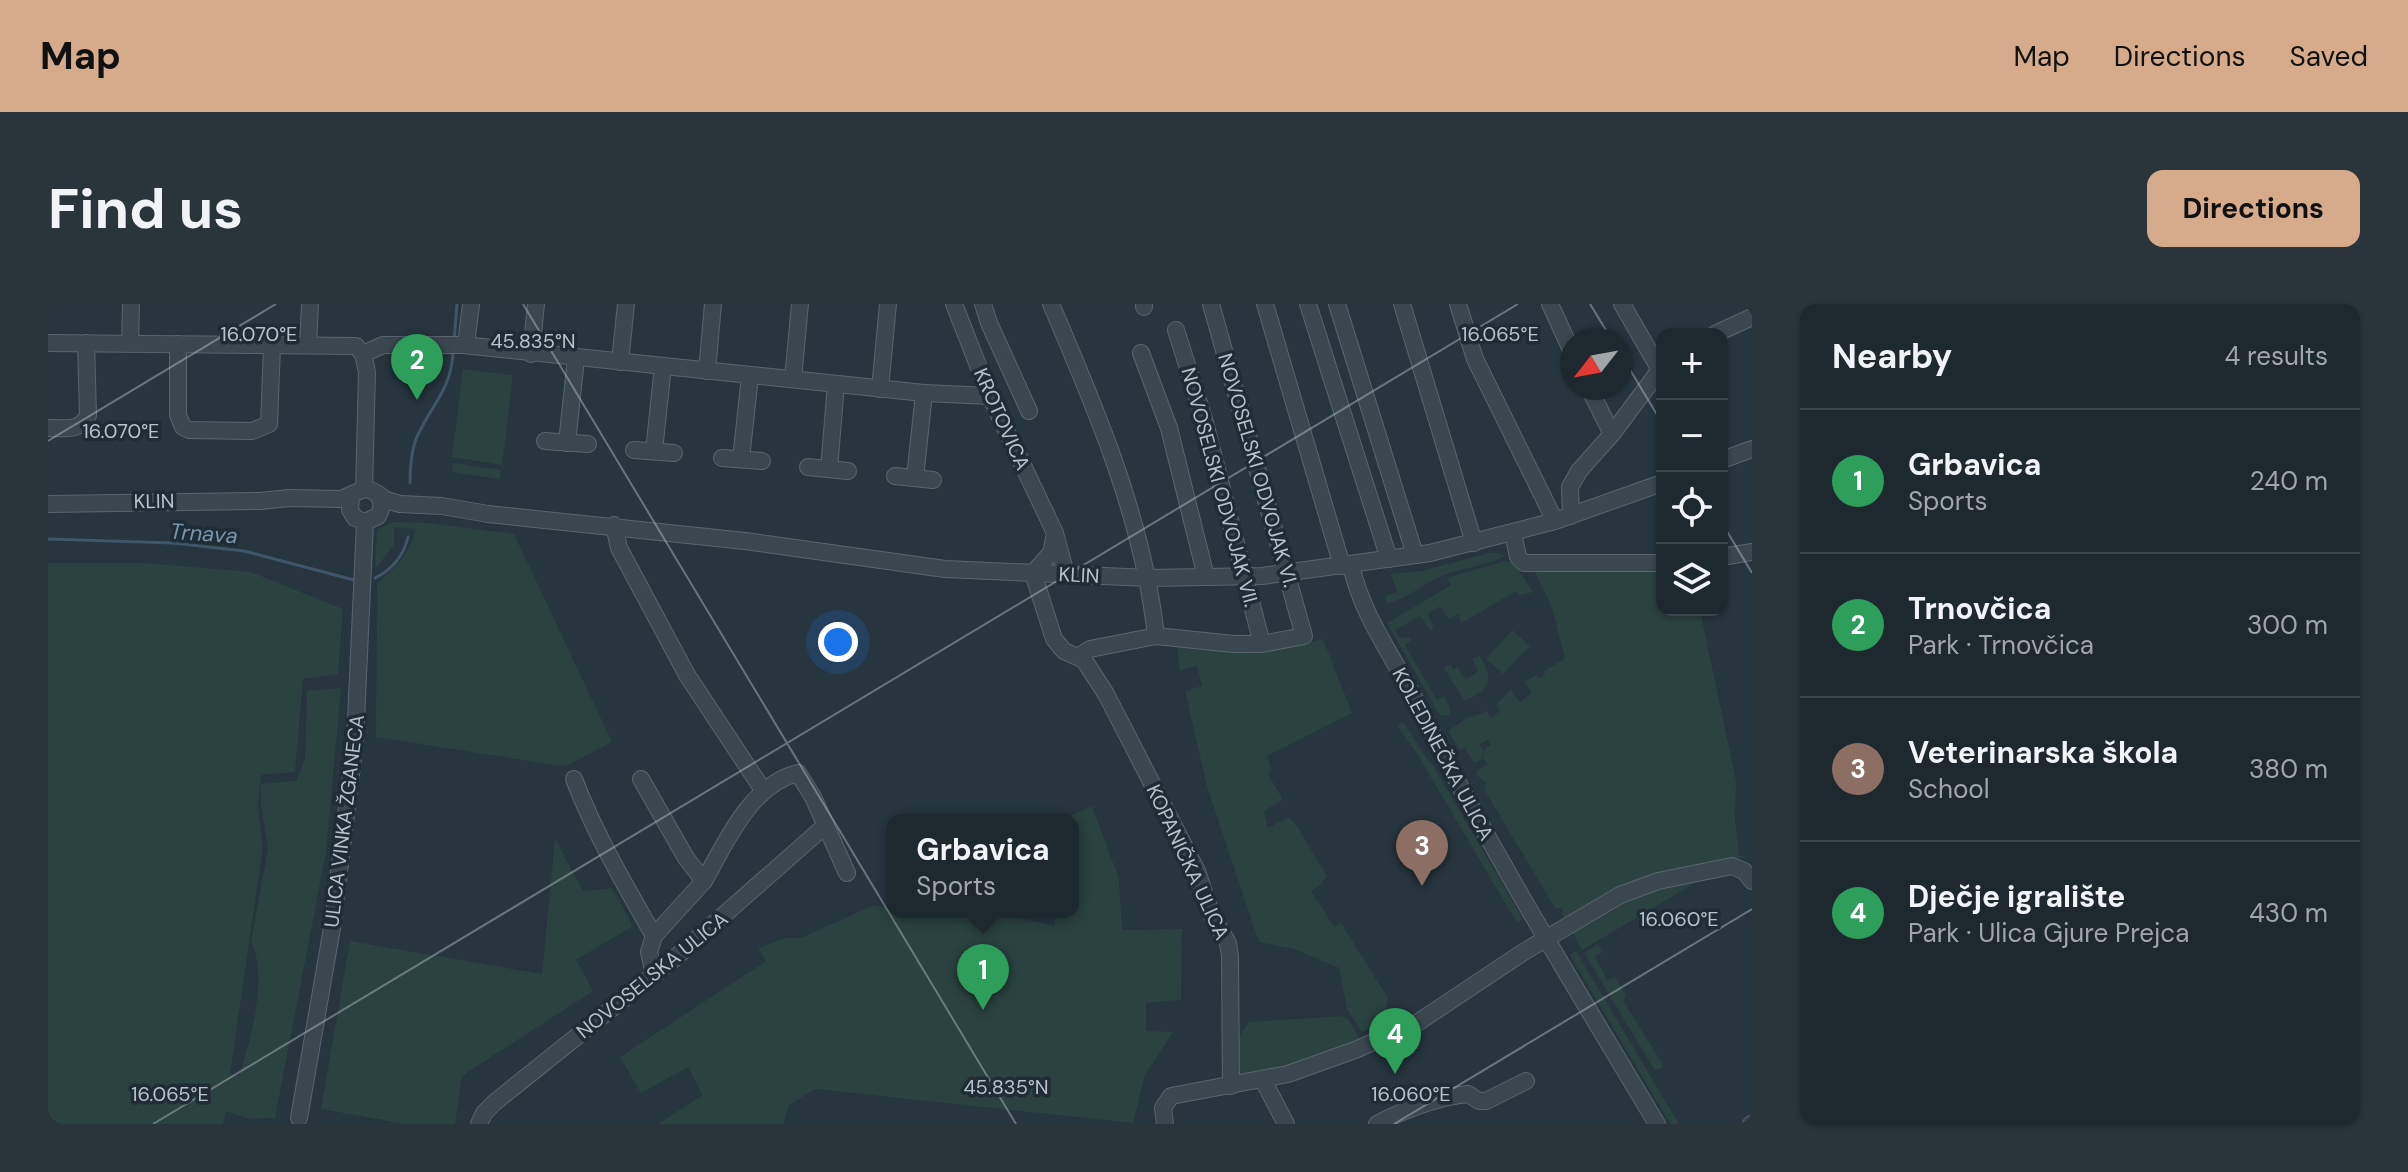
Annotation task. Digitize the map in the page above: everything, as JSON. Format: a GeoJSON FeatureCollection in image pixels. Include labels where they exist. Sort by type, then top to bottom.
{"type":"FeatureCollection","features":[{"type":"Feature","properties":{"kind":"street"},"geometry":{"type":"LineString","coordinates":[[130,344],[131,304]]}},
{"type":"Feature","properties":{"kind":"street"},"geometry":{"type":"LineString","coordinates":[[308,345],[310,304]]}},
{"type":"Feature","properties":{"kind":"street"},"geometry":{"type":"LineString","coordinates":[[464,345],[471,304]]}},
{"type":"Feature","properties":{"kind":"street"},"geometry":{"type":"LineString","coordinates":[[531,354],[536,304]]}},
{"type":"Feature","properties":{"kind":"street"},"geometry":{"type":"LineString","coordinates":[[620,362],[626,304]]}},
{"type":"Feature","properties":{"kind":"street"},"geometry":{"type":"LineString","coordinates":[[707,371],[713,304]]}},
{"type":"Feature","properties":{"kind":"street"},"geometry":{"type":"LineString","coordinates":[[793,379],[800,304]]}},
{"type":"Feature","properties":{"kind":"street"},"geometry":{"type":"LineString","coordinates":[[880,389],[888,304]]}},
{"type":"Feature","properties":{"kind":"street","name":"KROTOVICA"},"geometry":{"type":"LineString","coordinates":[[954,304],[990,396],[1055,533],[1066,574]]}},
{"type":"Feature","properties":{"kind":"street"},"geometry":{"type":"LineString","coordinates":[[983,304],[1029,411]]}},
{"type":"Feature","properties":{"kind":"street"},"geometry":{"type":"LineString","coordinates":[[1051,304],[1107,437],[1149,578],[1156,636]]}},
{"type":"Feature","properties":{"kind":"street","name":"NOVOSELSKI ODVOJAK VI."},"geometry":{"type":"LineString","coordinates":[[1211,304],[1304,636],[1262,644]]}},
{"type":"Feature","properties":{"kind":"street","name":"KOLEDINEČKA ULICA"},"geometry":{"type":"LineString","coordinates":[[1265,304],[1346,565],[1377,633],[1467,802],[1657,1124]]}},
{"type":"Feature","properties":{"kind":"street"},"geometry":{"type":"LineString","coordinates":[[1308,304],[1389,559]]}},
{"type":"Feature","properties":{"kind":"street"},"geometry":{"type":"LineString","coordinates":[[1337,304],[1415,555]]}},
{"type":"Feature","properties":{"kind":"street"},"geometry":{"type":"LineString","coordinates":[[1402,304],[1474,543]]}},
{"type":"Feature","properties":{"kind":"street"},"geometry":{"type":"LineString","coordinates":[[1458,304],[1475,359],[1555,521]]}},
{"type":"Feature","properties":{"kind":"street"},"geometry":{"type":"LineString","coordinates":[[1550,304],[1561,328]]}},
{"type":"Feature","properties":{"kind":"street"},"geometry":{"type":"LineString","coordinates":[[1622,304],[1656,360]]}},
{"type":"Feature","properties":{"kind":"street"},"geometry":{"type":"LineString","coordinates":[[1728,328],[1752,317]]}},
{"type":"Feature","properties":{"kind":"street","name":"NOVOSELSKI ODVOJAK VII."},"geometry":{"type":"LineString","coordinates":[[1176,330],[1204,419],[1262,644]]}},
{"type":"Feature","properties":{"kind":"street"},"geometry":{"type":"LineString","coordinates":[[48,343],[356,346],[363,354],[367,372],[364,493],[349,505],[365,517],[382,507],[364,493]]}},
{"type":"Feature","properties":{"kind":"street"},"geometry":{"type":"LineString","coordinates":[[48,428],[74,428],[85,422],[88,415],[86,343]]}},
{"type":"Feature","properties":{"kind":"street"},"geometry":{"type":"LineString","coordinates":[[178,344],[178,415],[183,427],[189,430],[252,431],[269,424],[272,346]]}},
{"type":"Feature","properties":{"kind":"street"},"geometry":{"type":"LineString","coordinates":[[363,354],[383,345],[464,345],[880,389],[990,396]]}},
{"type":"Feature","properties":{"kind":"street"},"geometry":{"type":"LineString","coordinates":[[1141,353],[1169,428],[1206,577]]}},
{"type":"Feature","properties":{"kind":"street"},"geometry":{"type":"LineString","coordinates":[[567,443],[576,358]]}},
{"type":"Feature","properties":{"kind":"street"},"geometry":{"type":"LineString","coordinates":[[654,451],[663,366]]}},
{"type":"Feature","properties":{"kind":"street"},"geometry":{"type":"LineString","coordinates":[[1571,516],[1570,487],[1586,462],[1612,434],[1656,375]]}},
{"type":"Feature","properties":{"kind":"street"},"geometry":{"type":"LineString","coordinates":[[741,459],[750,376]]}},
{"type":"Feature","properties":{"kind":"street"},"geometry":{"type":"LineString","coordinates":[[829,469],[836,384]]}},
{"type":"Feature","properties":{"kind":"street"},"geometry":{"type":"LineString","coordinates":[[915,478],[924,393]]}},
{"type":"Feature","properties":{"kind":"street"},"geometry":{"type":"LineString","coordinates":[[1595,400],[1612,434]]}},
{"type":"Feature","properties":{"kind":"street"},"geometry":{"type":"LineString","coordinates":[[545,441],[588,444]]}},
{"type":"Feature","properties":{"kind":"street"},"geometry":{"type":"LineString","coordinates":[[1728,458],[1752,449]]}},
{"type":"Feature","properties":{"kind":"street"},"geometry":{"type":"LineString","coordinates":[[634,450],[674,453]]}},
{"type":"Feature","properties":{"kind":"street"},"geometry":{"type":"LineString","coordinates":[[722,458],[762,461]]}},
{"type":"Feature","properties":{"kind":"street"},"geometry":{"type":"LineString","coordinates":[[808,467],[848,471]]}},
{"type":"Feature","properties":{"kind":"street"},"geometry":{"type":"LineString","coordinates":[[895,476],[933,480]]}},
{"type":"Feature","properties":{"kind":"street","name":"KLIN"},"geometry":{"type":"LineString","coordinates":[[260,501],[287,507],[330,508],[365,517],[389,513],[488,514],[614,525],[945,569],[1149,578],[1245,577],[1389,559],[1474,543],[1571,516],[1656,485]]}},
{"type":"Feature","properties":{"kind":"street","name":"KLIN"},"geometry":{"type":"LineString","coordinates":[[48,504],[289,498],[334,500],[364,493],[395,503],[442,506],[488,514]]}},
{"type":"Feature","properties":{"kind":"street","name":"ULICA VINKA ŽGANECA"},"geometry":{"type":"LineString","coordinates":[[297,1122],[325,977],[355,742],[365,517]]}},
{"type":"Feature","properties":{"kind":"street"},"geometry":{"type":"LineString","coordinates":[[614,525],[619,548],[687,675],[763,790]]}},
{"type":"Feature","properties":{"kind":"street"},"geometry":{"type":"LineString","coordinates":[[1033,573],[1051,553],[1055,533]]}},
{"type":"Feature","properties":{"kind":"street"},"geometry":{"type":"LineString","coordinates":[[1513,533],[1518,557],[1524,563],[1656,563]]}},
{"type":"Feature","properties":{"kind":"street"},"geometry":{"type":"LineString","coordinates":[[1728,556],[1752,552]]}},
{"type":"Feature","properties":{"kind":"street","name":"KOPANIČKA ULICA"},"geometry":{"type":"LineString","coordinates":[[1033,573],[1054,639],[1064,651],[1079,656],[1090,665],[1197,871],[1212,916],[1228,943],[1231,1086]]}},
{"type":"Feature","properties":{"kind":"street"},"geometry":{"type":"LineString","coordinates":[[1079,656],[1090,649],[1156,636],[1262,644]]}},
{"type":"Feature","properties":{"kind":"street"},"geometry":{"type":"LineString","coordinates":[[654,975],[649,952],[654,936],[704,881],[763,790],[787,776],[798,773],[804,778],[847,873]]}},
{"type":"Feature","properties":{"kind":"street"},"geometry":{"type":"LineString","coordinates":[[574,779],[598,835],[654,936]]}},
{"type":"Feature","properties":{"kind":"street"},"geometry":{"type":"LineString","coordinates":[[641,779],[686,858],[704,881]]}},
{"type":"Feature","properties":{"kind":"street","name":"NOVOSELSKA ULICA"},"geometry":{"type":"LineString","coordinates":[[479,1124],[484,1113],[495,1102],[654,975],[826,825]]}},
{"type":"Feature","properties":{"kind":"street"},"geometry":{"type":"LineString","coordinates":[[1165,1124],[1163,1108],[1171,1096],[1263,1080],[1334,1059],[1417,1023],[1545,938],[1620,895],[1650,883],[1732,866],[1744,871],[1752,881]]}},
{"type":"Feature","properties":{"kind":"street"},"geometry":{"type":"LineString","coordinates":[[1263,1080],[1286,1124]]}},
{"type":"Feature","properties":{"kind":"street"},"geometry":{"type":"LineString","coordinates":[[1377,1124],[1462,1095],[1468,1094],[1479,1101],[1486,1101],[1526,1081]]}},
{"type":"Feature","properties":{"kind":"green space"},"geometry":{"type":"Polygon","coordinates":[[[463,369],[513,375],[502,465],[452,457],[463,369]]]}},
{"type":"Feature","properties":{"kind":"green space"},"geometry":{"type":"Polygon","coordinates":[[[453,463],[501,470],[499,479],[452,472],[453,463]]]}},
{"type":"Feature","properties":{"kind":"green space"},"geometry":{"type":"Polygon","coordinates":[[[392,522],[428,523],[514,534],[612,742],[561,766],[376,737],[377,584],[401,560],[416,529],[394,527],[394,545],[375,569],[377,530],[392,522]]]}},
{"type":"Feature","properties":{"kind":"green space"},"geometry":{"type":"Polygon","coordinates":[[[1493,552],[1507,555],[1445,575],[1387,604],[1385,596],[1397,592],[1391,574],[1421,571],[1493,552]]]}},
{"type":"Feature","properties":{"kind":"green space"},"geometry":{"type":"Polygon","coordinates":[[[1504,561],[1514,563],[1533,592],[1520,595],[1516,591],[1462,623],[1458,614],[1448,619],[1442,608],[1438,607],[1428,614],[1434,628],[1430,630],[1420,616],[1395,630],[1399,637],[1410,638],[1411,641],[1405,645],[1437,700],[1444,696],[1450,708],[1449,715],[1440,716],[1387,623],[1451,585],[1447,578],[1504,561]]]}},
{"type":"Feature","properties":{"kind":"green space"},"geometry":{"type":"Polygon","coordinates":[[[48,563],[145,563],[251,572],[343,609],[338,674],[303,679],[295,772],[261,775],[258,807],[263,847],[230,1074],[239,1076],[253,1027],[258,989],[256,955],[251,941],[268,848],[261,784],[296,781],[305,759],[307,691],[341,688],[326,852],[275,1118],[250,1119],[226,1111],[223,1124],[48,1124],[48,563]]]}},
{"type":"Feature","properties":{"kind":"green space"},"geometry":{"type":"Polygon","coordinates":[[[1534,567],[1656,571],[1656,616],[1701,616],[1736,781],[1735,818],[1739,855],[1746,857],[1695,866],[1563,918],[1562,908],[1555,908],[1484,789],[1486,783],[1476,775],[1488,764],[1483,759],[1484,750],[1491,745],[1488,740],[1479,745],[1483,751],[1482,759],[1474,763],[1465,748],[1460,750],[1448,731],[1467,718],[1487,711],[1491,717],[1500,711],[1496,705],[1511,690],[1520,702],[1532,693],[1525,682],[1536,675],[1539,678],[1545,674],[1544,671],[1565,659],[1551,605],[1534,567]]]}},
{"type":"Feature","properties":{"kind":"green space"},"geometry":{"type":"Polygon","coordinates":[[[1512,630],[1530,646],[1503,674],[1486,659],[1512,630]]]}},
{"type":"Feature","properties":{"kind":"green space"},"geometry":{"type":"Polygon","coordinates":[[[1323,639],[1352,713],[1267,756],[1272,771],[1268,774],[1281,801],[1264,811],[1268,828],[1288,817],[1296,825],[1327,876],[1311,891],[1334,927],[1341,923],[1388,998],[1385,1013],[1388,1020],[1362,1032],[1347,1009],[1339,968],[1294,949],[1259,942],[1207,786],[1185,691],[1202,686],[1197,666],[1180,670],[1177,647],[1259,654],[1323,639]]]}},
{"type":"Feature","properties":{"kind":"green space"},"geometry":{"type":"Polygon","coordinates":[[[1480,656],[1488,671],[1488,683],[1465,701],[1444,668],[1450,664],[1453,669],[1457,667],[1468,679],[1478,671],[1472,659],[1480,656]]]}},
{"type":"Feature","properties":{"kind":"green space"},"geometry":{"type":"Polygon","coordinates":[[[1403,722],[1432,764],[1523,919],[1517,923],[1416,752],[1397,726],[1403,722]]]}},
{"type":"Feature","properties":{"kind":"green space"},"geometry":{"type":"Polygon","coordinates":[[[1092,806],[1119,879],[1122,930],[1182,929],[1181,1000],[1146,1003],[1146,1031],[1173,1032],[1145,1075],[1133,1123],[816,1089],[789,1105],[783,1124],[658,1124],[703,1095],[688,1067],[641,1093],[620,1057],[766,961],[758,948],[786,938],[801,938],[874,905],[887,908],[887,918],[1019,918],[1055,926],[1054,918],[1079,918],[1079,814],[1074,814],[1092,806]]]}},
{"type":"Feature","properties":{"kind":"green space"},"geometry":{"type":"Polygon","coordinates":[[[555,839],[583,891],[612,888],[633,926],[576,960],[593,991],[462,1076],[455,1124],[405,1124],[321,1109],[350,941],[542,974],[555,839]]]}},
{"type":"Feature","properties":{"kind":"green space"},"geometry":{"type":"Polygon","coordinates":[[[1700,880],[1582,950],[1571,930],[1613,905],[1646,891],[1700,880]]]}},
{"type":"Feature","properties":{"kind":"green space"},"geometry":{"type":"Polygon","coordinates":[[[1598,944],[1602,952],[1595,957],[1607,980],[1615,977],[1626,995],[1623,1000],[1664,1067],[1654,1069],[1584,953],[1598,944]]]}},
{"type":"Feature","properties":{"kind":"green space"},"geometry":{"type":"Polygon","coordinates":[[[1576,951],[1679,1124],[1670,1124],[1570,955],[1576,951]]]}},
{"type":"Feature","properties":{"kind":"green space"},"geometry":{"type":"Polygon","coordinates":[[[1342,1016],[1349,1020],[1360,1040],[1292,1066],[1235,1075],[1237,1039],[1249,1022],[1342,1016]]]}},
{"type":"Feature","properties":{"kind":"waterway","name":"Trnava"},"geometry":{"type":"LineString","coordinates":[[454,341],[457,304]]}},
{"type":"Feature","properties":{"kind":"waterway","name":"Trnava"},"geometry":{"type":"LineString","coordinates":[[410,483],[416,439],[444,388],[453,353]]}},
{"type":"Feature","properties":{"kind":"waterway","name":"Trnava"},"geometry":{"type":"LineString","coordinates":[[375,578],[396,561],[408,537]]}},
{"type":"Feature","properties":{"kind":"waterway","name":"Trnava"},"geometry":{"type":"LineString","coordinates":[[48,539],[173,543],[244,551],[354,580]]}},
{"type":"Feature","properties":{"kind":"place","name":"Trnovčica"},"geometry":{"type":"Point","coordinates":[417,400]}},
{"type":"Feature","properties":{"kind":"place","name":"Veterinarska škola"},"geometry":{"type":"Point","coordinates":[1422,886]}},
{"type":"Feature","properties":{"kind":"place","name":"Grbavica"},"geometry":{"type":"Point","coordinates":[983,1010]}},
{"type":"Feature","properties":{"kind":"place","name":"Dječje igralište"},"geometry":{"type":"Point","coordinates":[1395,1074]}}]}
